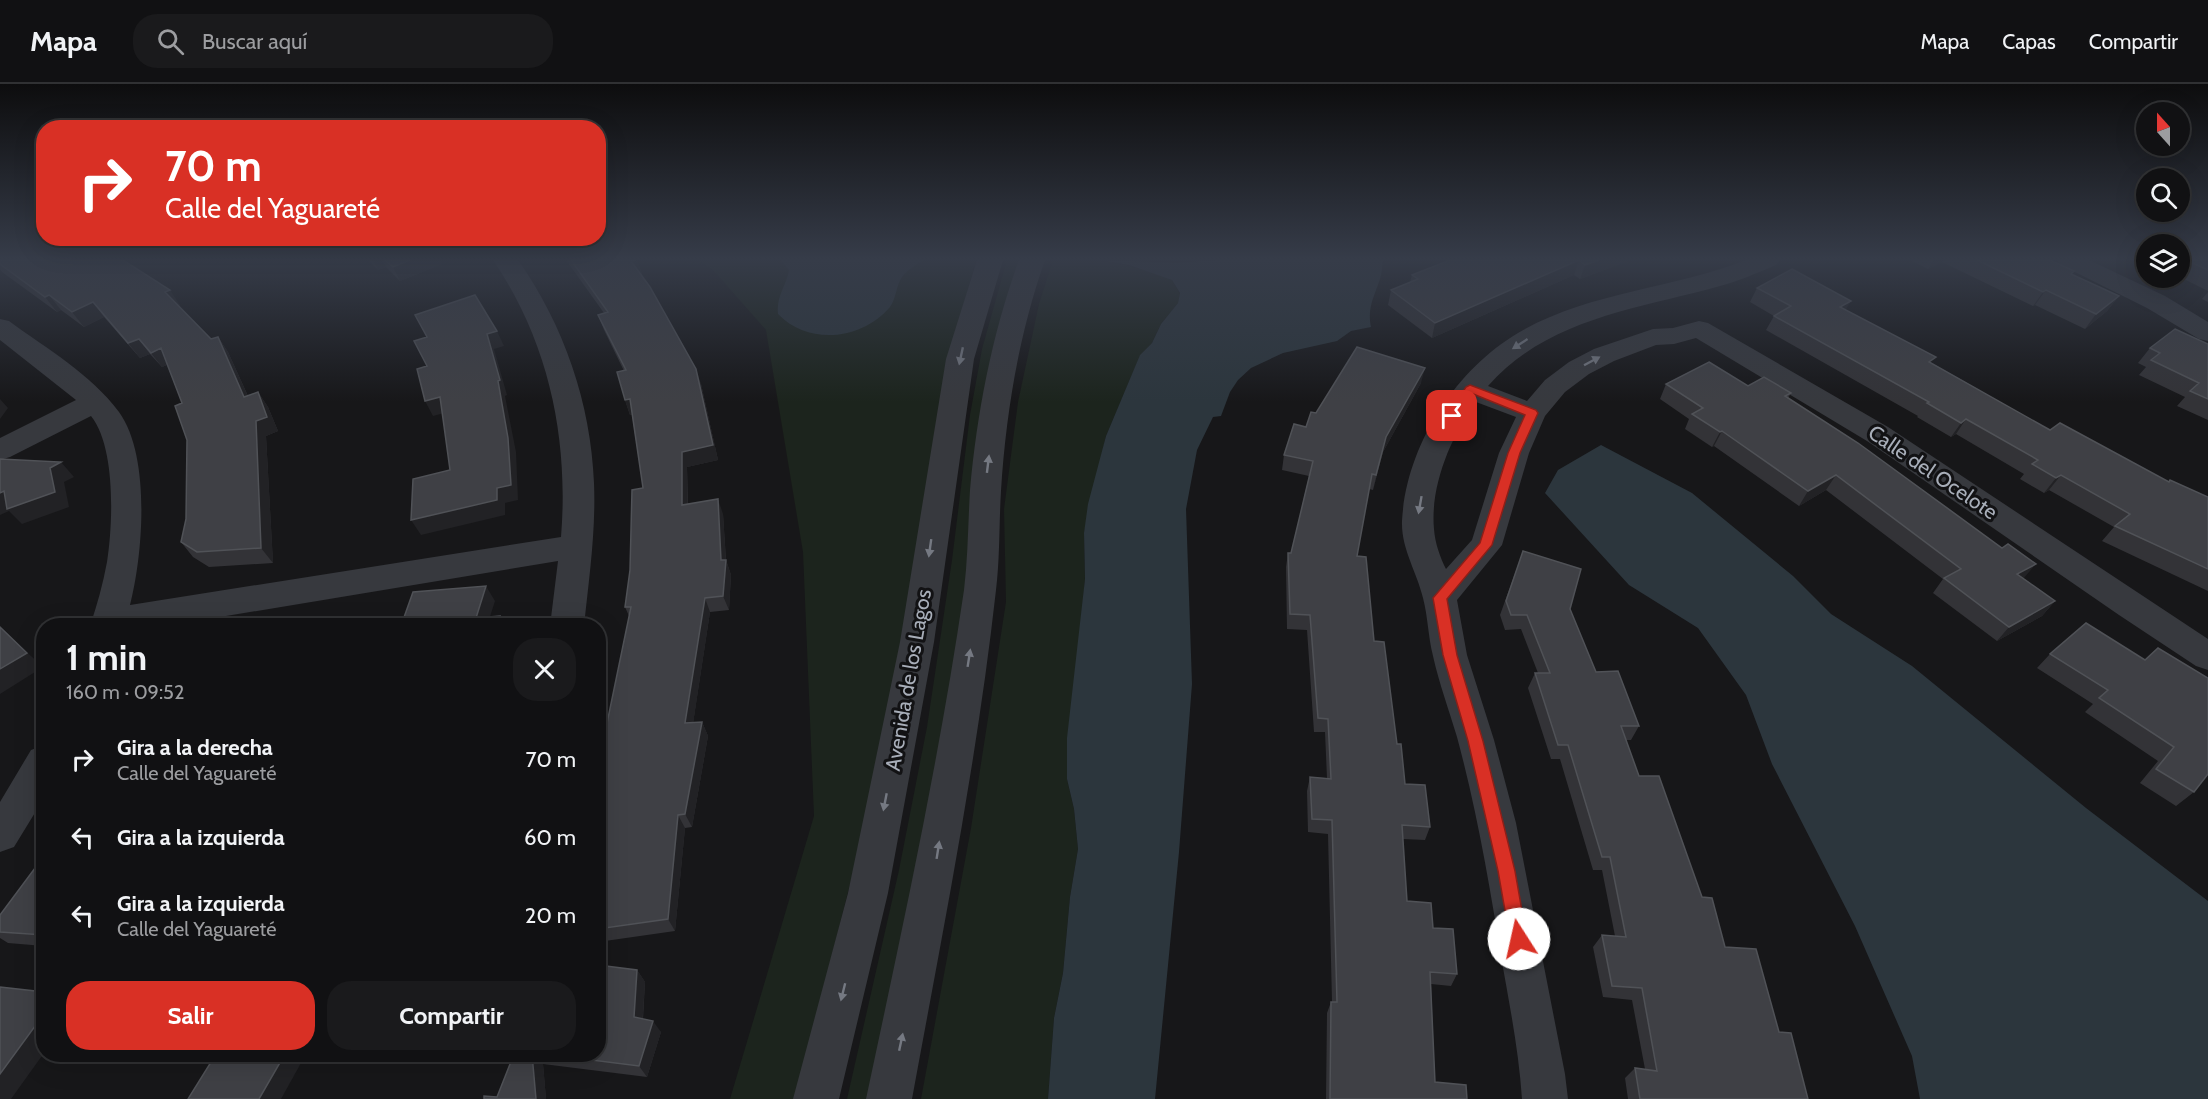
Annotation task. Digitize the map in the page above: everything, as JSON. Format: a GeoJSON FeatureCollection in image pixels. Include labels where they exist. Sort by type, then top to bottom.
{"type":"FeatureCollection","features":[{"type":"Feature","properties":{"kind":"street"},"geometry":{"type":"LineString","coordinates":[[536,307],[561,378],[573,429],[579,482],[576,546],[568,618]]}},
{"type":"Feature","properties":{"kind":"street","name":"Avenida de los Lagos"},"geometry":{"type":"LineString","coordinates":[[816,1099],[868,893],[916,642],[960,359],[975,307]]}},
{"type":"Feature","properties":{"kind":"street"},"geometry":{"type":"LineString","coordinates":[[889,1099],[931,893],[980,587],[987,477],[999,379],[1016,307]]}},
{"type":"Feature","properties":{"kind":"street"},"geometry":{"type":"LineString","coordinates":[[1545,1099],[1543,1074],[1507,871],[1476,741],[1450,655],[1440,598],[1419,542],[1417,520],[1427,467],[1443,429],[1470,389],[1503,355],[1532,336],[1599,307]]}},
{"type":"Feature","properties":{"kind":"street"},"geometry":{"type":"LineString","coordinates":[[1626,307],[1653,337]]}},
{"type":"Feature","properties":{"kind":"street","name":"Calle del Ocelote"},"geometry":{"type":"LineString","coordinates":[[1686,307],[1818,397],[1901,449],[2151,622],[2208,656]]}},
{"type":"Feature","properties":{"kind":"street"},"geometry":{"type":"LineString","coordinates":[[1440,598],[1486,545],[1514,453],[1532,413],[1555,386],[1579,368],[1604,355],[1653,337],[1674,336],[1698,316],[1698,307]]}},
{"type":"Feature","properties":{"kind":"street"},"geometry":{"type":"LineString","coordinates":[[2165,307],[2208,333]]}},
{"type":"Feature","properties":{"kind":"street"},"geometry":{"type":"LineString","coordinates":[[0,327],[72,381],[95,402],[110,420],[119,442],[125,499],[124,556],[108,618]]}},
{"type":"Feature","properties":{"kind":"street"},"geometry":{"type":"LineString","coordinates":[[1470,389],[1532,413]]}},
{"type":"Feature","properties":{"kind":"street"},"geometry":{"type":"LineString","coordinates":[[0,450],[95,402]]}},
{"type":"Feature","properties":{"kind":"street"},"geometry":{"type":"LineString","coordinates":[[143,618],[576,546]]}},
{"type":"Feature","properties":{"kind":"street"},"geometry":{"type":"LineString","coordinates":[[0,835],[36,776]]}},
{"type":"Feature","properties":{"kind":"shaded area"},"geometry":{"type":"Polygon","coordinates":[[[746,307],[964,307],[909,609],[866,822],[795,1099],[730,1099],[814,816],[803,552],[766,330],[746,307]]]}},
{"type":"Feature","properties":{"kind":"shaded area"},"geometry":{"type":"Polygon","coordinates":[[[890,307],[865,327],[835,335],[820,335],[805,331],[778,314],[778,308],[890,307]]]}},
{"type":"Feature","properties":{"kind":"shaded area"},"geometry":{"type":"Polygon","coordinates":[[[994,307],[1014,307],[973,557],[875,1099],[847,1099],[899,870],[927,727],[952,560],[970,415],[982,349],[994,307]]]}},
{"type":"Feature","properties":{"kind":"shaded area"},"geometry":{"type":"Polygon","coordinates":[[[1038,307],[1174,307],[1161,324],[1152,343],[1140,356],[1106,436],[1084,533],[1085,579],[1067,779],[1074,809],[1078,849],[1070,897],[1063,973],[1054,1018],[1048,1099],[921,1099],[971,828],[1006,602],[1004,509],[1018,402],[1038,307]]]}},
{"type":"Feature","properties":{"kind":"shaded area"},"geometry":{"type":"Polygon","coordinates":[[[1174,307],[1371,307],[1371,327],[1351,331],[1337,341],[1283,353],[1251,368],[1238,380],[1230,392],[1221,416],[1213,417],[1197,450],[1186,509],[1192,684],[1179,852],[1155,1099],[1048,1099],[1054,1018],[1063,973],[1070,897],[1078,849],[1074,809],[1067,779],[1067,738],[1085,579],[1084,533],[1088,504],[1106,436],[1140,355],[1152,343],[1161,324],[1174,307]]]}},
{"type":"Feature","properties":{"kind":"shaded area"},"geometry":{"type":"Polygon","coordinates":[[[1601,445],[1692,493],[1793,576],[1831,614],[1912,666],[2086,808],[2208,901],[2208,1099],[1920,1099],[1912,1056],[1855,926],[1772,764],[1746,695],[1698,628],[1629,585],[1545,493],[1558,470],[1601,445]]]}},
{"type":"Feature","properties":{"kind":"building"},"geometry":{"type":"Polygon","coordinates":[[[66,307],[82,307],[72,312],[66,307]]]}},
{"type":"Feature","properties":{"kind":"building"},"geometry":{"type":"Polygon","coordinates":[[[98,307],[180,307],[211,339],[218,337],[244,397],[258,392],[267,417],[256,421],[261,548],[197,552],[181,542],[186,519],[187,440],[175,406],[182,403],[161,348],[151,353],[139,339],[128,343],[98,307]]]}},
{"type":"Feature","properties":{"kind":"building"},"geometry":{"type":"Polygon","coordinates":[[[438,307],[483,307],[497,331],[487,334],[500,380],[498,381],[508,438],[511,485],[497,488],[497,500],[411,520],[413,479],[450,470],[440,397],[425,401],[417,369],[427,366],[414,341],[427,337],[415,315],[438,307]]]}},
{"type":"Feature","properties":{"kind":"building"},"geometry":{"type":"Polygon","coordinates":[[[605,307],[661,307],[696,369],[713,445],[682,452],[682,505],[718,499],[721,560],[726,560],[723,596],[705,598],[685,723],[702,722],[685,814],[678,815],[668,919],[606,928],[606,728],[631,607],[625,607],[630,570],[632,490],[643,488],[630,399],[625,400],[617,372],[626,370],[598,315],[608,312],[605,307]]]}},
{"type":"Feature","properties":{"kind":"building"},"geometry":{"type":"Polygon","coordinates":[[[1414,307],[1471,307],[1435,323],[1414,307]]]}},
{"type":"Feature","properties":{"kind":"building"},"geometry":{"type":"Polygon","coordinates":[[[1789,307],[1841,307],[1936,357],[1929,362],[2050,430],[2060,423],[2169,482],[2170,480],[2208,497],[2208,569],[2115,526],[2130,514],[2061,475],[2056,478],[2032,464],[2038,460],[1966,419],[1961,423],[1927,403],[1929,402],[1774,316],[1789,307]]]}},
{"type":"Feature","properties":{"kind":"building"},"geometry":{"type":"Polygon","coordinates":[[[2082,307],[2104,307],[2096,314],[2082,307]]]}},
{"type":"Feature","properties":{"kind":"building"},"geometry":{"type":"Polygon","coordinates":[[[2175,329],[2208,344],[2208,399],[2190,391],[2199,383],[2151,360],[2160,353],[2150,348],[2175,329]]]}},
{"type":"Feature","properties":{"kind":"building"},"geometry":{"type":"Polygon","coordinates":[[[1357,347],[1425,368],[1386,437],[1376,475],[1372,474],[1357,556],[1366,557],[1374,641],[1384,642],[1397,744],[1401,744],[1405,784],[1425,785],[1430,827],[1402,825],[1407,901],[1431,903],[1433,928],[1453,929],[1457,974],[1430,972],[1435,1082],[1466,1085],[1467,1099],[1330,1099],[1331,1002],[1337,1002],[1332,820],[1312,819],[1310,777],[1331,779],[1328,719],[1318,718],[1310,615],[1290,614],[1288,553],[1291,553],[1313,461],[1284,455],[1294,424],[1306,427],[1311,412],[1316,413],[1357,347]]]}},
{"type":"Feature","properties":{"kind":"building"},"geometry":{"type":"Polygon","coordinates":[[[1709,362],[1748,386],[1764,377],[1791,393],[1785,396],[1858,443],[2002,548],[2008,544],[2036,564],[2017,574],[2055,601],[2009,627],[1944,578],[1961,569],[1836,475],[1808,491],[1722,431],[1720,432],[1692,414],[1703,408],[1666,384],[1709,362]]]}},
{"type":"Feature","properties":{"kind":"building"},"geometry":{"type":"Polygon","coordinates":[[[0,459],[61,462],[50,468],[55,492],[7,509],[4,491],[0,493],[0,459]]]}},
{"type":"Feature","properties":{"kind":"building"},"geometry":{"type":"Polygon","coordinates":[[[1523,551],[1581,569],[1570,609],[1596,672],[1618,671],[1639,726],[1621,726],[1639,776],[1659,776],[1702,897],[1712,898],[1725,947],[1756,949],[1779,1032],[1791,1033],[1808,1099],[1640,1099],[1635,1068],[1657,1071],[1642,988],[1612,986],[1602,935],[1626,937],[1610,857],[1602,857],[1568,745],[1558,745],[1535,673],[1550,673],[1527,615],[1511,615],[1506,601],[1523,551]]]}},
{"type":"Feature","properties":{"kind":"building"},"geometry":{"type":"Polygon","coordinates":[[[486,586],[476,618],[404,618],[413,592],[486,586]]]}},
{"type":"Feature","properties":{"kind":"building"},"geometry":{"type":"Polygon","coordinates":[[[500,616],[499,618],[476,618],[500,616]]]}},
{"type":"Feature","properties":{"kind":"building"},"geometry":{"type":"Polygon","coordinates":[[[2086,623],[2145,660],[2158,648],[2208,678],[2208,774],[2194,792],[2156,769],[2174,747],[2099,698],[2108,690],[2050,654],[2086,623]]]}},
{"type":"Feature","properties":{"kind":"building"},"geometry":{"type":"Polygon","coordinates":[[[0,627],[27,653],[0,669],[0,627]]]}},
{"type":"Feature","properties":{"kind":"building"},"geometry":{"type":"Polygon","coordinates":[[[36,867],[36,934],[0,932],[0,915],[36,867]]]}},
{"type":"Feature","properties":{"kind":"building"},"geometry":{"type":"Polygon","coordinates":[[[606,966],[637,970],[634,1017],[653,1021],[639,1066],[606,1062],[606,966]]]}},
{"type":"Feature","properties":{"kind":"building"},"geometry":{"type":"Polygon","coordinates":[[[0,987],[36,991],[36,1025],[0,1074],[0,987]]]}},
{"type":"Feature","properties":{"kind":"building"},"geometry":{"type":"Polygon","coordinates":[[[211,1062],[280,1062],[259,1099],[188,1099],[211,1062]]]}},
{"type":"Feature","properties":{"kind":"building"},"geometry":{"type":"Polygon","coordinates":[[[511,1062],[533,1062],[536,1099],[484,1099],[484,1096],[497,1097],[511,1062]]]}},
{"type":"Feature","properties":{"kind":"route"},"geometry":{"type":"LineString","coordinates":[[1452,416],[1470,389],[1532,413],[1514,453],[1486,545],[1440,598],[1450,655],[1476,741],[1507,871],[1519,939]]}}]}
